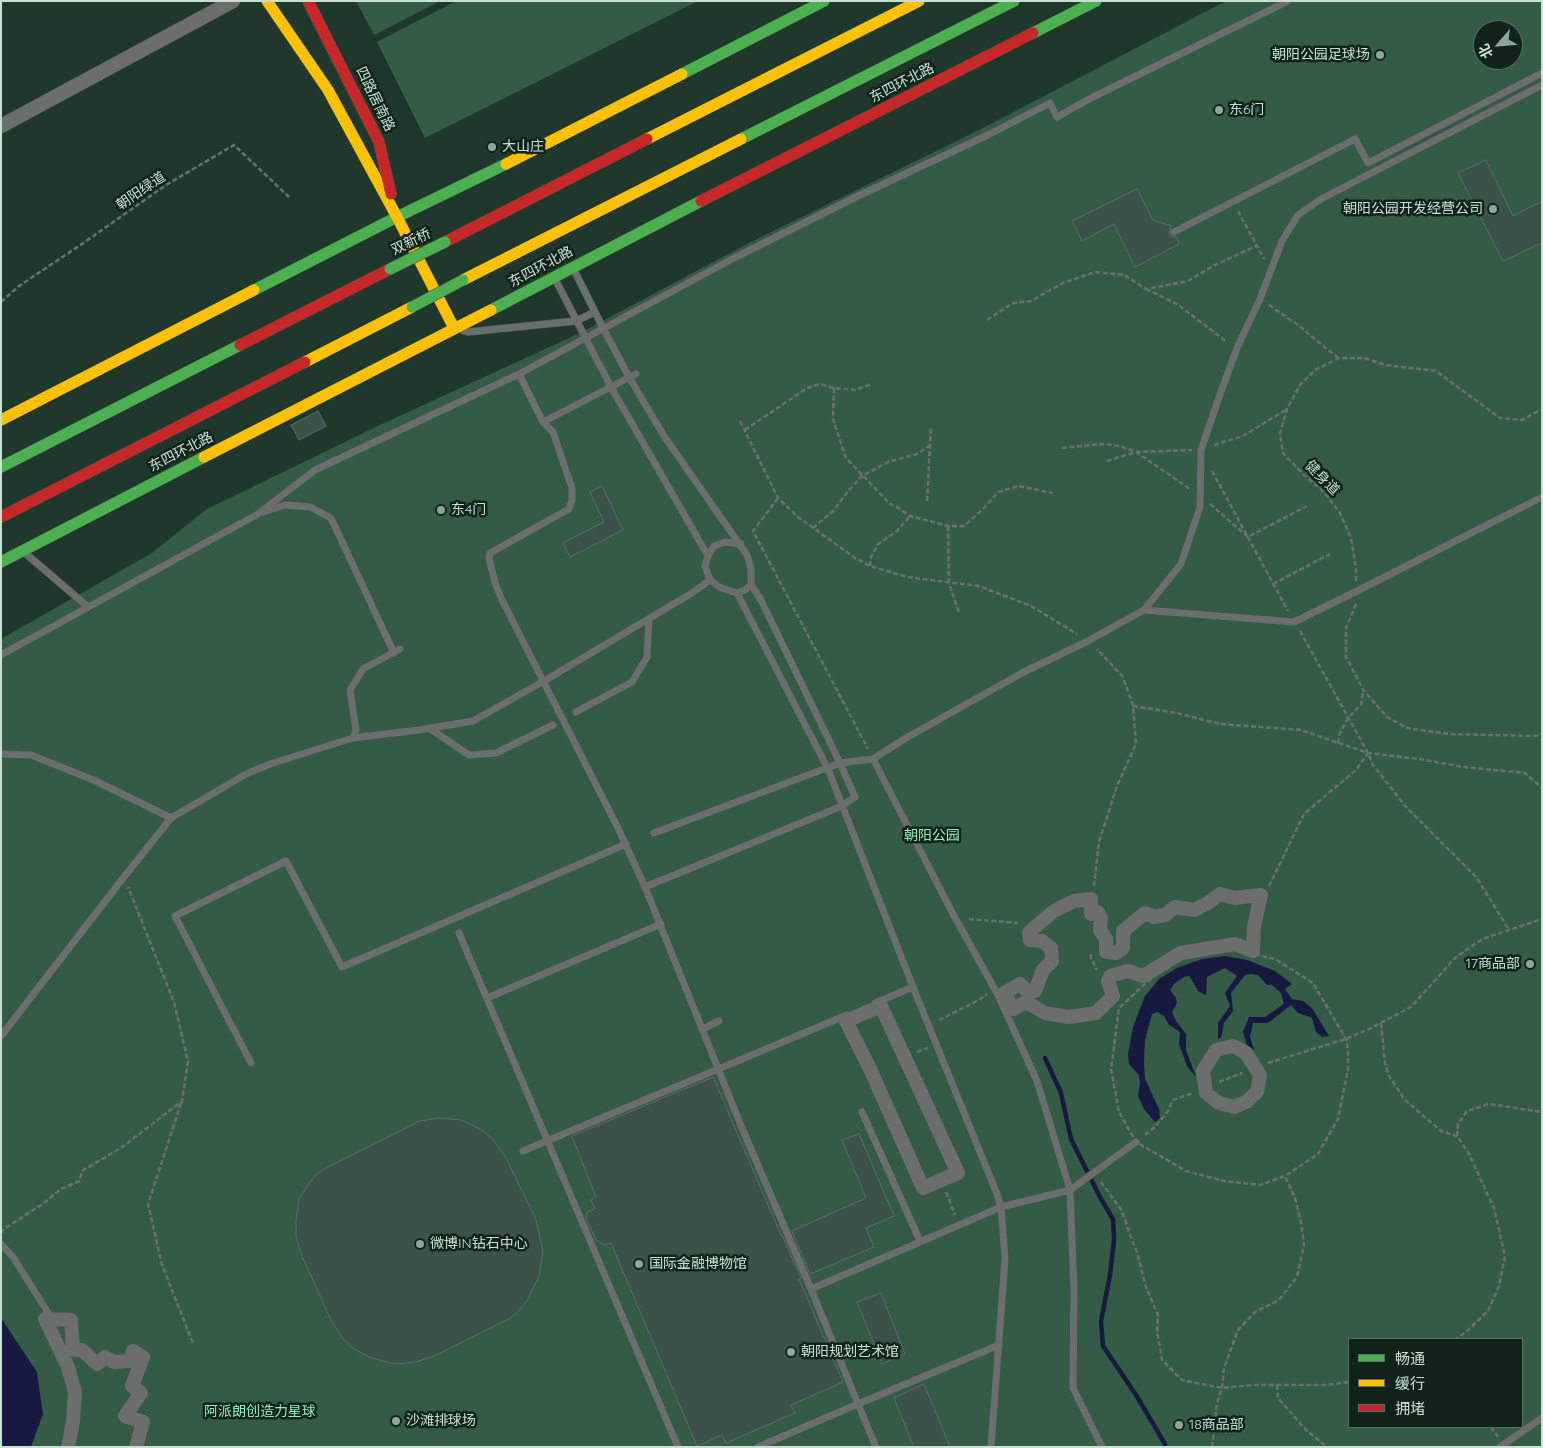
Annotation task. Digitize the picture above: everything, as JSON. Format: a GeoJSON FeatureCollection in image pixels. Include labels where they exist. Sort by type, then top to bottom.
{"type":"FeatureCollection","features":[{"type":"Feature","properties":{"kind":"main road"},"geometry":{"type":"LineString","coordinates":[[267,1],[328,90],[397,217],[454,328]]}},
{"type":"Feature","properties":{"kind":"main road","name":"四路居南路"},"geometry":{"type":"LineString","coordinates":[[308,1],[324,29],[379,142],[397,217]]}},
{"type":"Feature","properties":{"kind":"main road"},"geometry":{"type":"LineString","coordinates":[[1,420],[824,1]]}},
{"type":"Feature","properties":{"kind":"main road","name":"双新桥"},"geometry":{"type":"LineString","coordinates":[[1,466],[919,1]]}},
{"type":"Feature","properties":{"kind":"main road","name":"东四环北路"},"geometry":{"type":"LineString","coordinates":[[1,517],[1014,1]]}},
{"type":"Feature","properties":{"kind":"main road","name":"东四环北路"},"geometry":{"type":"LineString","coordinates":[[1,562],[573,267],[1096,1]]}},
{"type":"Feature","properties":{"kind":"street"},"geometry":{"type":"LineString","coordinates":[[1,126],[233,1]]}},
{"type":"Feature","properties":{"kind":"street"},"geometry":{"type":"LineString","coordinates":[[1220,894],[1235,898],[1261,895],[1254,926],[1253,951],[1235,944],[1181,953],[1143,976],[1128,971],[1110,976],[1108,981],[1113,996],[1096,1013],[1069,1017],[1045,1013],[1026,1002],[1013,1009],[1004,993],[1020,984],[1026,991],[1035,991],[1043,970],[1052,961],[1051,948],[1042,941],[1030,940],[1029,932],[1042,922],[1054,911],[1074,901],[1091,899],[1091,914],[1098,912],[1102,919],[1100,930],[1106,939],[1106,952],[1116,953],[1123,948],[1123,931],[1145,913],[1154,917],[1165,915],[1175,907],[1194,910],[1220,894]]}},
{"type":"Feature","properties":{"kind":"street"},"geometry":{"type":"LineString","coordinates":[[881,1006],[958,1173],[942,1180],[923,1188],[846,1021],[881,1006]]}},
{"type":"Feature","properties":{"kind":"street"},"geometry":{"type":"LineString","coordinates":[[1233,1046],[1246,1053],[1260,1075],[1256,1092],[1246,1102],[1234,1107],[1219,1103],[1206,1093],[1205,1088],[1203,1072],[1216,1050],[1233,1046]]}},
{"type":"Feature","properties":{"kind":"street"},"geometry":{"type":"LineString","coordinates":[[68,1447],[73,1422],[75,1392],[68,1367],[45,1319],[71,1320],[73,1350],[82,1350],[96,1364],[106,1356],[114,1362],[130,1361],[133,1351],[143,1357],[132,1386],[141,1393],[125,1416],[143,1422],[136,1447]]}},
{"type":"Feature","properties":{"kind":"lane"},"geometry":{"type":"LineString","coordinates":[[1,655],[258,514],[315,470],[519,374],[754,247],[988,135],[1050,103],[1057,117],[1091,98],[1288,1]]}},
{"type":"Feature","properties":{"kind":"lane"},"geometry":{"type":"LineString","coordinates":[[1174,232],[1355,139],[1368,164],[1542,73]]}},
{"type":"Feature","properties":{"kind":"lane"},"geometry":{"type":"LineString","coordinates":[[654,833],[840,763],[873,759],[906,738],[1022,673],[1088,641],[1144,610],[1181,564],[1200,507],[1201,450],[1237,348],[1260,298],[1282,241],[1298,215],[1321,199],[1542,86]]}},
{"type":"Feature","properties":{"kind":"lane"},"geometry":{"type":"LineString","coordinates":[[573,267],[602,328],[632,376],[664,436],[747,554],[751,568],[751,585],[760,598],[855,798],[842,806],[645,887]]}},
{"type":"Feature","properties":{"kind":"lane"},"geometry":{"type":"LineString","coordinates":[[554,278],[610,387],[708,556]]}},
{"type":"Feature","properties":{"kind":"lane"},"geometry":{"type":"LineString","coordinates":[[454,328],[468,332],[576,320],[595,312]]}},
{"type":"Feature","properties":{"kind":"lane"},"geometry":{"type":"LineString","coordinates":[[519,374],[543,422],[553,432],[572,488],[572,500],[569,508],[490,554],[489,558],[495,583],[626,844],[645,887],[717,1070],[811,1289],[876,1447]]}},
{"type":"Feature","properties":{"kind":"lane"},"geometry":{"type":"LineString","coordinates":[[543,422],[632,376]]}},
{"type":"Feature","properties":{"kind":"lane"},"geometry":{"type":"LineString","coordinates":[[1144,610],[1294,622],[1542,497]]}},
{"type":"Feature","properties":{"kind":"lane"},"geometry":{"type":"LineString","coordinates":[[258,514],[285,505],[310,507],[331,518],[397,651],[363,669],[350,690],[356,730],[353,738]]}},
{"type":"Feature","properties":{"kind":"lane"},"geometry":{"type":"LineString","coordinates":[[741,544],[725,542],[714,546],[708,556],[706,566],[710,580],[721,588],[736,593],[745,590],[751,585]]}},
{"type":"Feature","properties":{"kind":"lane"},"geometry":{"type":"LineString","coordinates":[[23,551],[88,607]]}},
{"type":"Feature","properties":{"kind":"lane"},"geometry":{"type":"LineString","coordinates":[[1,1036],[171,818],[246,774],[267,765],[353,738],[473,722],[649,619],[710,580]]}},
{"type":"Feature","properties":{"kind":"lane"},"geometry":{"type":"LineString","coordinates":[[736,593],[828,769],[1001,1207],[1005,1259],[991,1447]]}},
{"type":"Feature","properties":{"kind":"lane"},"geometry":{"type":"LineString","coordinates":[[576,712],[632,682],[647,658],[649,619]]}},
{"type":"Feature","properties":{"kind":"lane"},"geometry":{"type":"LineString","coordinates":[[429,728],[469,756],[496,753],[553,725]]}},
{"type":"Feature","properties":{"kind":"lane"},"geometry":{"type":"LineString","coordinates":[[1,754],[31,755],[96,781],[171,818]]}},
{"type":"Feature","properties":{"kind":"lane"},"geometry":{"type":"LineString","coordinates":[[873,759],[994,989],[1037,1081],[1070,1190],[1074,1290],[1073,1388],[1102,1447]]}},
{"type":"Feature","properties":{"kind":"lane"},"geometry":{"type":"LineString","coordinates":[[251,1062],[175,916],[286,861],[342,967],[626,844]]}},
{"type":"Feature","properties":{"kind":"lane"},"geometry":{"type":"LineString","coordinates":[[487,998],[661,924]]}},
{"type":"Feature","properties":{"kind":"lane"},"geometry":{"type":"LineString","coordinates":[[459,933],[678,1447]]}},
{"type":"Feature","properties":{"kind":"lane"},"geometry":{"type":"LineString","coordinates":[[523,1152],[913,987]]}},
{"type":"Feature","properties":{"kind":"lane"},"geometry":{"type":"LineString","coordinates":[[702,1029],[719,1021]]}},
{"type":"Feature","properties":{"kind":"lane"},"geometry":{"type":"LineString","coordinates":[[862,1112],[920,1241]]}},
{"type":"Feature","properties":{"kind":"lane"},"geometry":{"type":"LineString","coordinates":[[811,1289],[1001,1207],[1070,1190],[1136,1142]]}},
{"type":"Feature","properties":{"kind":"lane"},"geometry":{"type":"LineString","coordinates":[[1,1244],[13,1257],[52,1319]]}},
{"type":"Feature","properties":{"kind":"lane"},"geometry":{"type":"LineString","coordinates":[[758,1447],[999,1345]]}},
{"type":"Feature","properties":{"kind":"lane"},"geometry":{"type":"LineString","coordinates":[[1500,1447],[1542,1418]]}},
{"type":"Feature","properties":{"kind":"path","name":"朝阳绿道"},"geometry":{"type":"LineString","coordinates":[[1,302],[19,286],[166,185],[234,145],[289,197]]}},
{"type":"Feature","properties":{"kind":"path"},"geometry":{"type":"LineString","coordinates":[[1233,201],[1258,245],[1270,271]]}},
{"type":"Feature","properties":{"kind":"path"},"geometry":{"type":"LineString","coordinates":[[1146,289],[1188,281],[1213,266],[1258,245]]}},
{"type":"Feature","properties":{"kind":"path"},"geometry":{"type":"LineString","coordinates":[[987,320],[1014,303],[1032,301],[1063,283],[1095,272],[1124,275],[1146,289],[1176,304],[1220,338],[1237,348]]}},
{"type":"Feature","properties":{"kind":"path"},"geometry":{"type":"LineString","coordinates":[[1260,298],[1339,358]]}},
{"type":"Feature","properties":{"kind":"path","name":"健身道"},"geometry":{"type":"LineString","coordinates":[[1542,410],[1522,420],[1500,418],[1436,372],[1386,365],[1364,358],[1339,358],[1316,370],[1300,385],[1287,409],[1280,434],[1283,453],[1302,474],[1324,492],[1340,513],[1351,538],[1356,569],[1356,604],[1346,628],[1346,657],[1364,691],[1387,717],[1407,728],[1459,734],[1536,736],[1542,734]]}},
{"type":"Feature","properties":{"kind":"path"},"geometry":{"type":"LineString","coordinates":[[745,430],[807,388],[820,384],[834,388],[855,390],[872,384]]}},
{"type":"Feature","properties":{"kind":"path"},"geometry":{"type":"LineString","coordinates":[[834,388],[833,419],[846,458],[890,504],[897,506],[910,516],[948,526],[964,526],[998,492],[1018,486],[1053,493]]}},
{"type":"Feature","properties":{"kind":"path"},"geometry":{"type":"LineString","coordinates":[[1107,462],[1136,452],[1201,450],[1242,436],[1287,409]]}},
{"type":"Feature","properties":{"kind":"path"},"geometry":{"type":"LineString","coordinates":[[927,501],[931,426]]}},
{"type":"Feature","properties":{"kind":"path"},"geometry":{"type":"LineString","coordinates":[[1062,448],[1102,444],[1120,446],[1136,452],[1201,496],[1248,537]]}},
{"type":"Feature","properties":{"kind":"path"},"geometry":{"type":"LineString","coordinates":[[813,528],[833,512],[862,476],[888,462],[917,454],[929,446]]}},
{"type":"Feature","properties":{"kind":"path"},"geometry":{"type":"LineString","coordinates":[[1201,450],[1373,765],[1406,807],[1478,878],[1509,930]]}},
{"type":"Feature","properties":{"kind":"path"},"geometry":{"type":"LineString","coordinates":[[778,498],[753,530],[873,759]]}},
{"type":"Feature","properties":{"kind":"path"},"geometry":{"type":"LineString","coordinates":[[1248,537],[1306,506]]}},
{"type":"Feature","properties":{"kind":"path"},"geometry":{"type":"LineString","coordinates":[[870,566],[871,557],[878,544],[897,531],[910,516]]}},
{"type":"Feature","properties":{"kind":"path"},"geometry":{"type":"LineString","coordinates":[[948,526],[949,582],[960,613]]}},
{"type":"Feature","properties":{"kind":"path"},"geometry":{"type":"LineString","coordinates":[[1273,584],[1330,554]]}},
{"type":"Feature","properties":{"kind":"path"},"geometry":{"type":"LineString","coordinates":[[1338,743],[1348,718],[1361,705],[1364,691]]}},
{"type":"Feature","properties":{"kind":"path"},"geometry":{"type":"LineString","coordinates":[[1134,706],[1176,713],[1220,724],[1301,730],[1368,753],[1525,774],[1542,788]]}},
{"type":"Feature","properties":{"kind":"path"},"geometry":{"type":"LineString","coordinates":[[1269,886],[1304,814],[1356,770],[1368,753]]}},
{"type":"Feature","properties":{"kind":"path"},"geometry":{"type":"LineString","coordinates":[[124,877],[174,1002],[188,1061],[182,1101],[148,1204],[162,1265],[193,1342]]}},
{"type":"Feature","properties":{"kind":"path"},"geometry":{"type":"LineString","coordinates":[[953,914],[970,919],[1012,924],[1042,922]]}},
{"type":"Feature","properties":{"kind":"path"},"geometry":{"type":"LineString","coordinates":[[1155,1128],[1168,1111],[1173,1100],[1256,1068],[1346,1039],[1381,1023],[1411,1007],[1455,958],[1482,939],[1542,919]]}},
{"type":"Feature","properties":{"kind":"path"},"geometry":{"type":"LineString","coordinates":[[1233,949],[1275,959],[1313,983],[1346,1039],[1348,1069],[1338,1119],[1318,1154],[1285,1176],[1260,1185],[1224,1181],[1186,1171],[1136,1142],[1119,1112],[1111,1068],[1118,1008],[1148,981],[1184,957],[1233,949]]}},
{"type":"Feature","properties":{"kind":"path"},"geometry":{"type":"LineString","coordinates":[[929,1026],[979,1000],[994,989]]}},
{"type":"Feature","properties":{"kind":"path"},"geometry":{"type":"LineString","coordinates":[[1381,1023],[1385,1063],[1389,1076],[1405,1100],[1441,1130],[1457,1136],[1468,1152],[1494,1208],[1505,1256],[1499,1286],[1488,1311],[1457,1338]]}},
{"type":"Feature","properties":{"kind":"path"},"geometry":{"type":"LineString","coordinates":[[1,1233],[61,1189],[79,1181],[83,1170],[122,1148],[182,1101]]}},
{"type":"Feature","properties":{"kind":"path"},"geometry":{"type":"LineString","coordinates":[[1457,1136],[1458,1124],[1467,1111],[1489,1104],[1542,1112]]}},
{"type":"Feature","properties":{"kind":"path"},"geometry":{"type":"LineString","coordinates":[[1095,1172],[1122,1211],[1137,1252],[1146,1287],[1158,1315],[1157,1331],[1162,1360],[1182,1380],[1222,1388],[1327,1385],[1348,1382]]}},
{"type":"Feature","properties":{"kind":"path"},"geometry":{"type":"LineString","coordinates":[[1212,1447],[1217,1403],[1222,1388],[1224,1368],[1238,1330],[1255,1312],[1279,1300],[1296,1277],[1304,1245],[1302,1222],[1295,1198],[1285,1176]]}},
{"type":"Feature","properties":{"kind":"path"},"geometry":{"type":"LineString","coordinates":[[942,1180],[959,1225]]}},
{"type":"Feature","properties":{"kind":"path"},"geometry":{"type":"LineString","coordinates":[[1277,1385],[1278,1398],[1306,1430],[1327,1447]]}},
{"type":"Feature","properties":{"kind":"green space"},"geometry":{"type":"Polygon","coordinates":[[[356,1],[440,1],[374,35],[356,1]]]}},
{"type":"Feature","properties":{"kind":"green space"},"geometry":{"type":"Polygon","coordinates":[[[456,1],[698,1],[425,138],[377,42],[456,1]]]}},
{"type":"Feature","properties":{"kind":"green space","name":"朝阳公园"},"geometry":{"type":"Polygon","coordinates":[[[1226,1],[1542,1],[1542,1447],[1,1447],[1,639],[152,553],[207,509],[380,425],[582,332],[751,242],[981,129],[1226,1]]]}},
{"type":"Feature","properties":{"kind":"shaded area"},"geometry":{"type":"Polygon","coordinates":[[[1225,956],[1247,960],[1275,971],[1292,984],[1285,989],[1292,999],[1303,1001],[1312,1008],[1329,1036],[1322,1037],[1316,1032],[1312,1018],[1298,1013],[1291,1005],[1268,1023],[1253,1023],[1250,1037],[1254,1050],[1248,1048],[1243,1032],[1249,1017],[1265,1017],[1284,1004],[1281,993],[1272,985],[1267,985],[1258,975],[1251,974],[1245,975],[1231,993],[1233,1011],[1224,1023],[1221,1038],[1218,1039],[1218,1023],[1230,1006],[1225,993],[1237,976],[1225,968],[1207,977],[1206,995],[1198,991],[1189,976],[1184,977],[1174,984],[1170,990],[1177,1003],[1172,1012],[1186,1034],[1186,1050],[1196,1077],[1187,1066],[1179,1044],[1180,1032],[1169,1025],[1164,1016],[1157,1012],[1152,1014],[1145,1040],[1144,1062],[1145,1079],[1159,1109],[1160,1118],[1155,1122],[1144,1109],[1138,1096],[1139,1075],[1129,1064],[1128,1054],[1133,1027],[1145,996],[1159,979],[1177,968],[1202,959],[1225,956]]]}},
{"type":"Feature","properties":{"kind":"shaded area"},"geometry":{"type":"Polygon","coordinates":[[[1,1318],[37,1372],[43,1414],[31,1447],[1,1447],[1,1318]]]}},
{"type":"Feature","properties":{"kind":"building","name":"朝阳公园开发经营公司"},"geometry":{"type":"Polygon","coordinates":[[[1486,160],[1513,216],[1542,201],[1542,243],[1503,261],[1458,173],[1486,160]]]}},
{"type":"Feature","properties":{"kind":"building"},"geometry":{"type":"Polygon","coordinates":[[[1137,189],[1153,220],[1171,226],[1169,234],[1172,237],[1176,237],[1179,244],[1135,267],[1114,224],[1082,241],[1072,221],[1137,189]]]}},
{"type":"Feature","properties":{"kind":"building"},"geometry":{"type":"Polygon","coordinates":[[[318,411],[326,426],[299,440],[291,425],[318,411]]]}},
{"type":"Feature","properties":{"kind":"building"},"geometry":{"type":"Polygon","coordinates":[[[602,486],[623,530],[570,557],[563,543],[604,522],[590,492],[602,486]]]}},
{"type":"Feature","properties":{"kind":"building"},"geometry":{"type":"Polygon","coordinates":[[[713,1077],[801,1278],[799,1279],[843,1382],[791,1405],[795,1413],[726,1443],[722,1435],[697,1446],[611,1243],[605,1245],[596,1240],[587,1220],[586,1213],[595,1209],[591,1200],[596,1197],[572,1136],[713,1077]]]}},
{"type":"Feature","properties":{"kind":"building","name":"微博IN钻石中心"},"geometry":{"type":"Polygon","coordinates":[[[438,1118],[461,1120],[482,1130],[493,1140],[505,1156],[536,1220],[543,1251],[539,1276],[527,1301],[516,1314],[507,1320],[434,1356],[416,1362],[395,1364],[371,1358],[354,1349],[343,1339],[331,1320],[301,1254],[296,1237],[299,1199],[318,1173],[330,1166],[420,1121],[438,1118]]]}},
{"type":"Feature","properties":{"kind":"building"},"geometry":{"type":"Polygon","coordinates":[[[859,1134],[894,1216],[866,1228],[874,1247],[810,1274],[792,1231],[866,1198],[842,1140],[859,1134]]]}},
{"type":"Feature","properties":{"kind":"building"},"geometry":{"type":"Polygon","coordinates":[[[881,1293],[905,1354],[882,1364],[857,1302],[881,1293]]]}},
{"type":"Feature","properties":{"kind":"building"},"geometry":{"type":"Polygon","coordinates":[[[924,1384],[950,1447],[914,1447],[894,1398],[924,1384]]]}},
{"type":"Feature","properties":{"kind":"waterway"},"geometry":{"type":"LineString","coordinates":[[1045,1058],[1061,1093],[1071,1139],[1113,1219],[1114,1240],[1110,1275],[1101,1321],[1103,1346],[1136,1395],[1165,1444]]}},
{"type":"Feature","properties":{"kind":"traffic: fast"},"geometry":{"type":"LineString","coordinates":[[682,74],[824,1]]}},
{"type":"Feature","properties":{"kind":"traffic: fast"},"geometry":{"type":"LineString","coordinates":[[741,139],[1014,1]]}},
{"type":"Feature","properties":{"kind":"traffic: fast"},"geometry":{"type":"LineString","coordinates":[[1033,33],[1096,1]]}},
{"type":"Feature","properties":{"kind":"traffic: fast"},"geometry":{"type":"LineString","coordinates":[[254,290],[506,164]]}},
{"type":"Feature","properties":{"kind":"traffic: fast"},"geometry":{"type":"LineString","coordinates":[[491,310],[701,201]]}},
{"type":"Feature","properties":{"kind":"traffic: fast"},"geometry":{"type":"LineString","coordinates":[[390,269],[445,242]]}},
{"type":"Feature","properties":{"kind":"traffic: fast"},"geometry":{"type":"LineString","coordinates":[[412,307],[463,280]]}},
{"type":"Feature","properties":{"kind":"traffic: fast"},"geometry":{"type":"LineString","coordinates":[[1,467],[240,345]]}},
{"type":"Feature","properties":{"kind":"traffic: fast"},"geometry":{"type":"LineString","coordinates":[[1,562],[204,457]]}},
{"type":"Feature","properties":{"kind":"traffic: slow"},"geometry":{"type":"LineString","coordinates":[[267,1],[328,90],[397,217],[454,328]]}},
{"type":"Feature","properties":{"kind":"traffic: slow"},"geometry":{"type":"LineString","coordinates":[[647,139],[919,1]]}},
{"type":"Feature","properties":{"kind":"traffic: slow"},"geometry":{"type":"LineString","coordinates":[[506,164],[682,74]]}},
{"type":"Feature","properties":{"kind":"traffic: slow"},"geometry":{"type":"LineString","coordinates":[[463,280],[741,139]]}},
{"type":"Feature","properties":{"kind":"traffic: slow"},"geometry":{"type":"LineString","coordinates":[[1,420],[254,290]]}},
{"type":"Feature","properties":{"kind":"traffic: slow"},"geometry":{"type":"LineString","coordinates":[[305,362],[412,307]]}},
{"type":"Feature","properties":{"kind":"traffic: slow"},"geometry":{"type":"LineString","coordinates":[[204,457],[491,310]]}},
{"type":"Feature","properties":{"kind":"traffic: jam"},"geometry":{"type":"LineString","coordinates":[[308,1],[379,142],[391,194]]}},
{"type":"Feature","properties":{"kind":"traffic: jam"},"geometry":{"type":"LineString","coordinates":[[701,201],[1033,33]]}},
{"type":"Feature","properties":{"kind":"traffic: jam"},"geometry":{"type":"LineString","coordinates":[[445,242],[647,139]]}},
{"type":"Feature","properties":{"kind":"traffic: jam"},"geometry":{"type":"LineString","coordinates":[[240,345],[390,269]]}},
{"type":"Feature","properties":{"kind":"traffic: jam"},"geometry":{"type":"LineString","coordinates":[[1,517],[305,362]]}},
{"type":"Feature","properties":{"kind":"place","name":"朝阳公园足球场"},"geometry":{"type":"Point","coordinates":[1380,55]}},
{"type":"Feature","properties":{"kind":"place","name":"东6门"},"geometry":{"type":"Point","coordinates":[1219,110]}},
{"type":"Feature","properties":{"kind":"place","name":"大山庄"},"geometry":{"type":"Point","coordinates":[492,147]}},
{"type":"Feature","properties":{"kind":"place","name":"朝阳公园开发经营公司"},"geometry":{"type":"Point","coordinates":[1493,209]}},
{"type":"Feature","properties":{"kind":"place","name":"东4门"},"geometry":{"type":"Point","coordinates":[441,510]}},
{"type":"Feature","properties":{"kind":"place","name":"17商品部"},"geometry":{"type":"Point","coordinates":[1530,964]}},
{"type":"Feature","properties":{"kind":"place","name":"微博IN钻石中心"},"geometry":{"type":"Point","coordinates":[420,1244]}},
{"type":"Feature","properties":{"kind":"place","name":"国际金融博物馆"},"geometry":{"type":"Point","coordinates":[639,1264]}},
{"type":"Feature","properties":{"kind":"place","name":"朝阳规划艺术馆"},"geometry":{"type":"Point","coordinates":[791,1352]}},
{"type":"Feature","properties":{"kind":"place","name":"沙滩排球场"},"geometry":{"type":"Point","coordinates":[396,1421]}},
{"type":"Feature","properties":{"kind":"place","name":"18商品部"},"geometry":{"type":"Point","coordinates":[1179,1425]}},
{"type":"Feature","properties":{"kind":"park label","name":"阿派朗创造力星球"},"geometry":{"type":"Point","coordinates":[260,1412]}}]}
